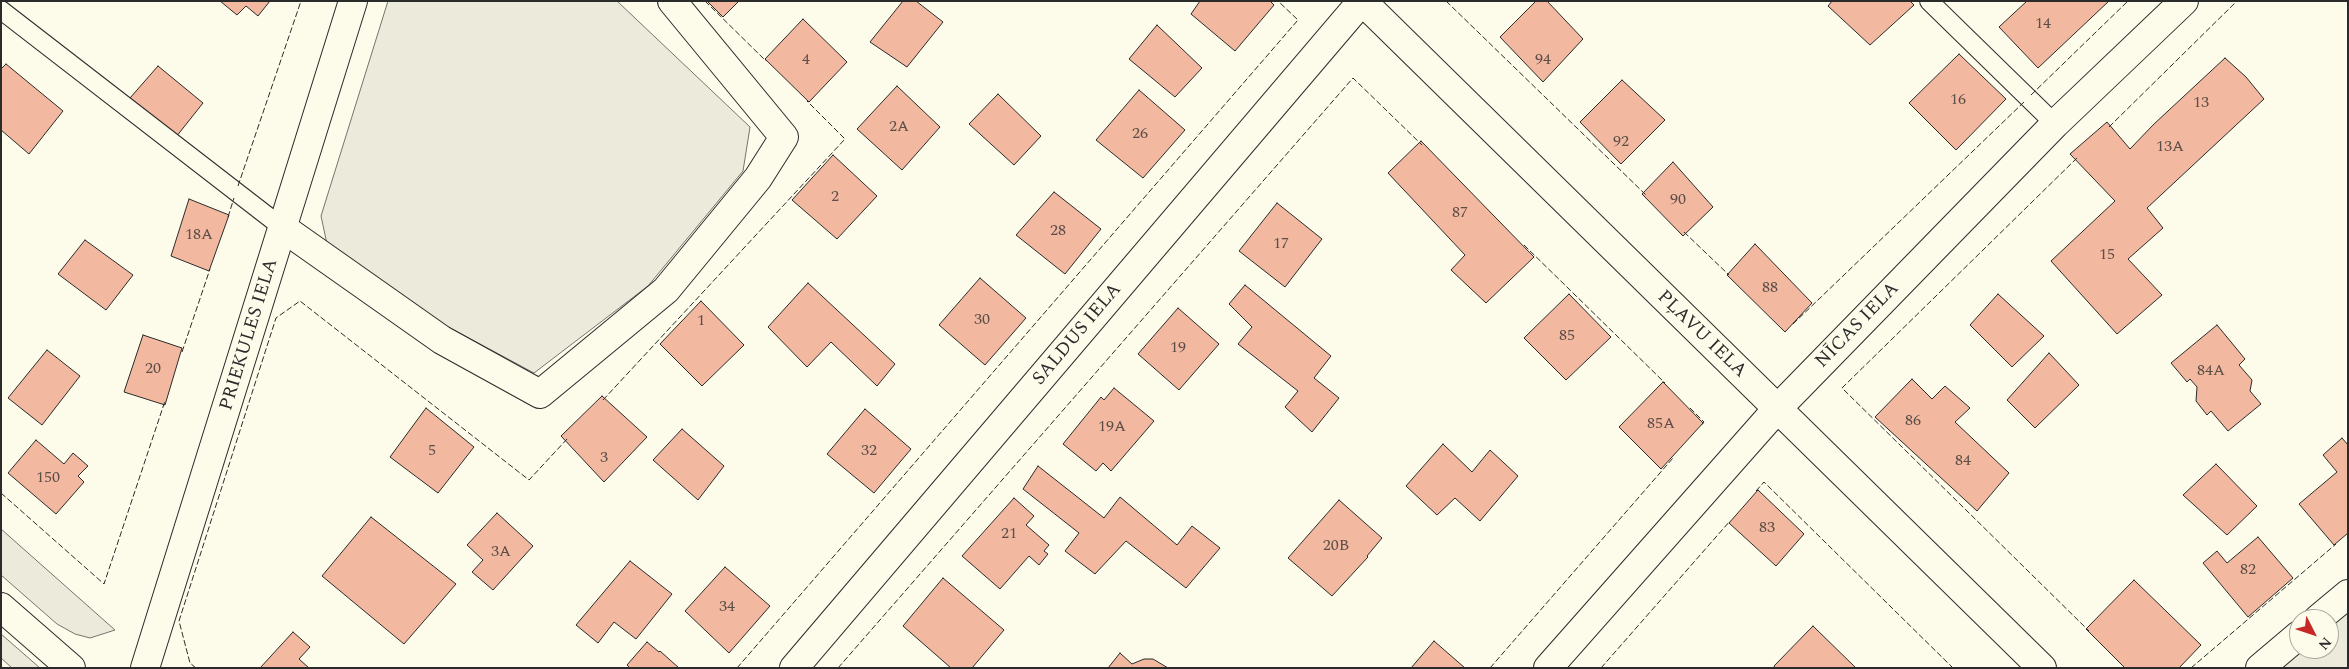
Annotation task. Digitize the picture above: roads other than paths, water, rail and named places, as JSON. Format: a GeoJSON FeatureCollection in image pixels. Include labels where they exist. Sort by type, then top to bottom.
{"type":"FeatureCollection","features":[{"type":"Feature","properties":{"kind":"main road","name":"PRIEKULES IELA"},"geometry":{"type":"LineString","coordinates":[[145,668],[353,1]]}},
{"type":"Feature","properties":{"kind":"main road"},"geometry":{"type":"LineString","coordinates":[[283,228],[442,340],[540,394],[666,290],[758,178],[784,137],[672,1]]}},
{"type":"Feature","properties":{"kind":"main road","name":"PĻAVU IELA"},"geometry":{"type":"LineString","coordinates":[[1362,1],[2042,668]]}},
{"type":"Feature","properties":{"kind":"main road","name":"SALDUS IELA"},"geometry":{"type":"LineString","coordinates":[[794,668],[1362,1]]}},
{"type":"Feature","properties":{"kind":"main road","name":"NĪCAS IELA"},"geometry":{"type":"LineString","coordinates":[[1548,668],[1777,409],[2055,124],[2184,1]]}},
{"type":"Feature","properties":{"kind":"main road"},"geometry":{"type":"LineString","coordinates":[[2330,609],[2348,594]]}},
{"type":"Feature","properties":{"kind":"main road"},"geometry":{"type":"LineString","coordinates":[[1,607],[71,668]]}},
{"type":"Feature","properties":{"kind":"main road"},"geometry":{"type":"LineString","coordinates":[[2260,668],[2289,643]]}},
{"type":"Feature","properties":{"kind":"lane"},"geometry":{"type":"LineString","coordinates":[[1928,1],[2055,124]]}},
{"type":"Feature","properties":{"kind":"lane"},"geometry":{"type":"LineString","coordinates":[[1,10],[283,228]]}}]}
